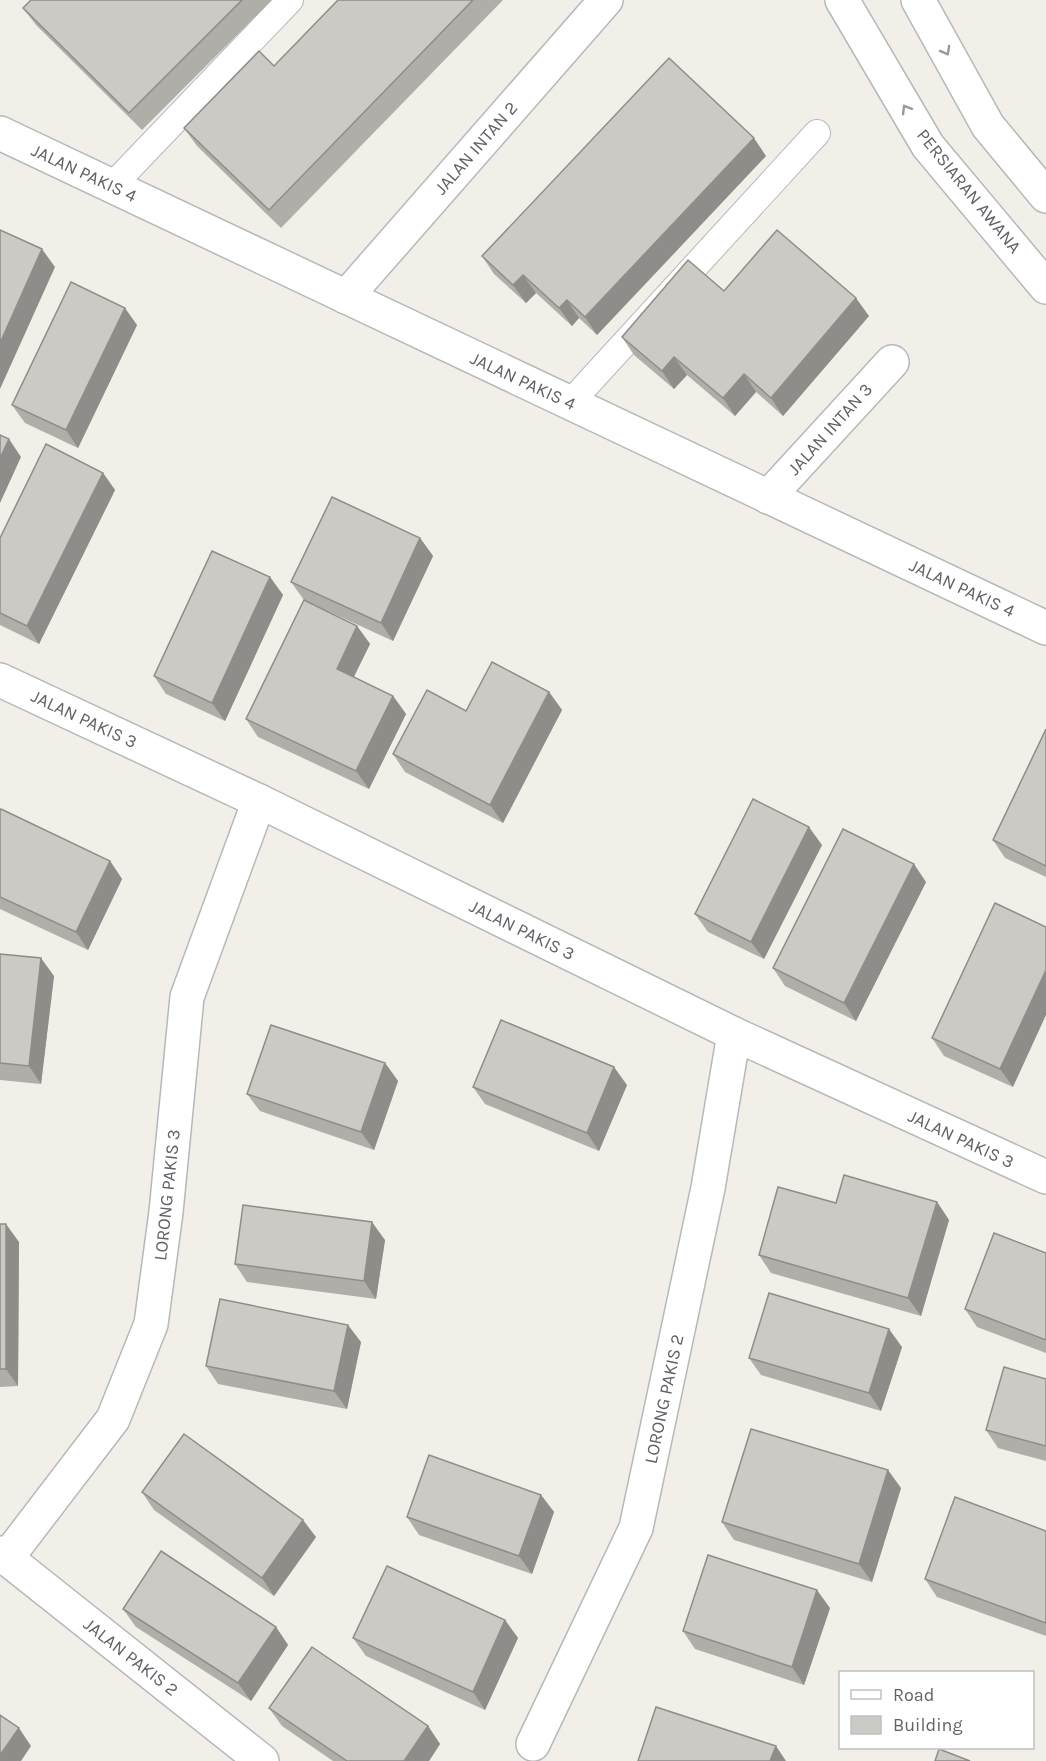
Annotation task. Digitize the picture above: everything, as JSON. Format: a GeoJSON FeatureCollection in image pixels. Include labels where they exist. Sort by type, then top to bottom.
{"type":"FeatureCollection","features":[{"type":"Feature","properties":{"kind":"street","name":"JALAN INTAN 2"},"geometry":{"type":"LineString","coordinates":[[346,297],[606,0]]}},
{"type":"Feature","properties":{"kind":"street","name":"PERSIARAN AWANA"},"geometry":{"type":"LineString","coordinates":[[842,0],[928,146],[1046,287]]}},
{"type":"Feature","properties":{"kind":"street"},"geometry":{"type":"LineString","coordinates":[[918,0],[988,126],[1046,196]]}},
{"type":"Feature","properties":{"kind":"street","name":"JALAN PAKIS 4"},"geometry":{"type":"LineString","coordinates":[[0,133],[1046,628]]}},
{"type":"Feature","properties":{"kind":"street","name":"JALAN INTAN 3"},"geometry":{"type":"LineString","coordinates":[[768,496],[892,362]]}},
{"type":"Feature","properties":{"kind":"street","name":"JALAN PAKIS 3"},"geometry":{"type":"LineString","coordinates":[[0,680],[259,801],[734,1034],[1046,1177]]}},
{"type":"Feature","properties":{"kind":"street","name":"LORONG PAKIS 3"},"geometry":{"type":"LineString","coordinates":[[3,1556],[113,1419],[151,1324],[166,1212],[187,997],[259,801]]}},
{"type":"Feature","properties":{"kind":"street","name":"LORONG PAKIS 2"},"geometry":{"type":"LineString","coordinates":[[533,1744],[636,1528],[708,1188],[734,1034]]}},
{"type":"Feature","properties":{"kind":"street","name":"JALAN PAKIS 2"},"geometry":{"type":"LineString","coordinates":[[3,1556],[262,1761]]}},
{"type":"Feature","properties":{"kind":"lane"},"geometry":{"type":"LineString","coordinates":[[112,186],[290,0]]}},
{"type":"Feature","properties":{"kind":"lane"},"geometry":{"type":"LineString","coordinates":[[570,403],[817,133]]}},
{"type":"Feature","properties":{"kind":"building"},"geometry":{"type":"Polygon","coordinates":[[[31,0],[242,0],[129,113],[23,8],[31,0]]]}},
{"type":"Feature","properties":{"kind":"building"},"geometry":{"type":"Polygon","coordinates":[[[338,0],[473,0],[269,210],[184,128],[259,51],[274,66],[338,0]]]}},
{"type":"Feature","properties":{"kind":"building"},"geometry":{"type":"Polygon","coordinates":[[[669,58],[754,138],[585,317],[567,300],[559,308],[523,275],[513,285],[482,256],[669,58]]]}},
{"type":"Feature","properties":{"kind":"building"},"geometry":{"type":"Polygon","coordinates":[[[0,230],[42,249],[0,343],[0,230]]]}},
{"type":"Feature","properties":{"kind":"building"},"geometry":{"type":"Polygon","coordinates":[[[777,230],[856,298],[771,398],[744,374],[723,398],[674,357],[662,371],[622,337],[688,260],[724,291],[777,230]]]}},
{"type":"Feature","properties":{"kind":"building"},"geometry":{"type":"Polygon","coordinates":[[[71,282],[125,308],[66,430],[12,405],[71,282]]]}},
{"type":"Feature","properties":{"kind":"building"},"geometry":{"type":"Polygon","coordinates":[[[0,435],[9,439],[0,458],[0,435]]]}},
{"type":"Feature","properties":{"kind":"building"},"geometry":{"type":"Polygon","coordinates":[[[46,444],[103,473],[27,626],[0,613],[0,538],[46,444]]]}},
{"type":"Feature","properties":{"kind":"building"},"geometry":{"type":"Polygon","coordinates":[[[332,497],[420,538],[381,623],[291,582],[332,497]]]}},
{"type":"Feature","properties":{"kind":"building"},"geometry":{"type":"Polygon","coordinates":[[[212,551],[270,577],[212,703],[154,676],[212,551]]]}},
{"type":"Feature","properties":{"kind":"building"},"geometry":{"type":"Polygon","coordinates":[[[304,600],[357,626],[337,669],[393,696],[356,771],[246,719],[304,600]]]}},
{"type":"Feature","properties":{"kind":"building"},"geometry":{"type":"Polygon","coordinates":[[[492,662],[549,692],[490,805],[393,754],[427,690],[466,711],[492,662]]]}},
{"type":"Feature","properties":{"kind":"building"},"geometry":{"type":"Polygon","coordinates":[[[1046,729],[1046,866],[993,840],[1046,729]]]}},
{"type":"Feature","properties":{"kind":"building"},"geometry":{"type":"Polygon","coordinates":[[[753,799],[809,827],[751,942],[695,914],[753,799]]]}},
{"type":"Feature","properties":{"kind":"building"},"geometry":{"type":"Polygon","coordinates":[[[1,809],[110,861],[76,932],[0,897],[1,809]]]}},
{"type":"Feature","properties":{"kind":"building"},"geometry":{"type":"Polygon","coordinates":[[[843,829],[914,864],[844,1003],[773,968],[843,829]]]}},
{"type":"Feature","properties":{"kind":"building"},"geometry":{"type":"Polygon","coordinates":[[[995,903],[1046,927],[1046,970],[1000,1069],[932,1038],[995,903]]]}},
{"type":"Feature","properties":{"kind":"building"},"geometry":{"type":"Polygon","coordinates":[[[0,954],[41,958],[29,1066],[0,1063],[0,954]]]}},
{"type":"Feature","properties":{"kind":"building"},"geometry":{"type":"Polygon","coordinates":[[[501,1020],[614,1067],[587,1133],[473,1087],[501,1020]]]}},
{"type":"Feature","properties":{"kind":"building"},"geometry":{"type":"Polygon","coordinates":[[[271,1025],[385,1063],[361,1132],[247,1094],[271,1025]]]}},
{"type":"Feature","properties":{"kind":"building"},"geometry":{"type":"Polygon","coordinates":[[[844,1175],[937,1202],[908,1298],[759,1255],[778,1187],[836,1203],[844,1175]]]}},
{"type":"Feature","properties":{"kind":"building"},"geometry":{"type":"Polygon","coordinates":[[[243,1205],[372,1222],[364,1281],[235,1264],[243,1205]]]}},
{"type":"Feature","properties":{"kind":"building"},"geometry":{"type":"Polygon","coordinates":[[[0,1224],[6,1224],[6,1369],[0,1369],[0,1224]]]}},
{"type":"Feature","properties":{"kind":"building"},"geometry":{"type":"Polygon","coordinates":[[[994,1233],[1046,1253],[1046,1340],[965,1309],[994,1233]]]}},
{"type":"Feature","properties":{"kind":"building"},"geometry":{"type":"Polygon","coordinates":[[[769,1293],[889,1329],[869,1393],[749,1358],[769,1293]]]}},
{"type":"Feature","properties":{"kind":"building"},"geometry":{"type":"Polygon","coordinates":[[[220,1299],[348,1325],[334,1391],[206,1366],[220,1299]]]}},
{"type":"Feature","properties":{"kind":"building"},"geometry":{"type":"Polygon","coordinates":[[[1004,1367],[1046,1379],[1046,1446],[986,1430],[1004,1367]]]}},
{"type":"Feature","properties":{"kind":"building"},"geometry":{"type":"Polygon","coordinates":[[[751,1429],[888,1470],[859,1564],[722,1522],[751,1429]]]}},
{"type":"Feature","properties":{"kind":"building"},"geometry":{"type":"Polygon","coordinates":[[[184,1434],[303,1520],[262,1578],[142,1492],[184,1434]]]}},
{"type":"Feature","properties":{"kind":"building"},"geometry":{"type":"Polygon","coordinates":[[[429,1455],[541,1495],[519,1556],[407,1517],[429,1455]]]}},
{"type":"Feature","properties":{"kind":"building"},"geometry":{"type":"Polygon","coordinates":[[[955,1497],[1046,1531],[1046,1623],[925,1579],[955,1497]]]}},
{"type":"Feature","properties":{"kind":"building"},"geometry":{"type":"Polygon","coordinates":[[[161,1551],[276,1627],[238,1683],[123,1609],[161,1551]]]}},
{"type":"Feature","properties":{"kind":"building"},"geometry":{"type":"Polygon","coordinates":[[[708,1555],[817,1590],[792,1667],[683,1631],[708,1555]]]}},
{"type":"Feature","properties":{"kind":"building"},"geometry":{"type":"Polygon","coordinates":[[[387,1566],[505,1620],[473,1692],[353,1638],[387,1566]]]}},
{"type":"Feature","properties":{"kind":"building"},"geometry":{"type":"Polygon","coordinates":[[[312,1647],[428,1726],[404,1761],[347,1761],[269,1708],[312,1647]]]}},
{"type":"Feature","properties":{"kind":"building"},"geometry":{"type":"Polygon","coordinates":[[[656,1707],[776,1746],[770,1761],[638,1761],[656,1707]]]}},
{"type":"Feature","properties":{"kind":"building"},"geometry":{"type":"Polygon","coordinates":[[[0,1715],[19,1728],[0,1755],[0,1715]]]}},
{"type":"Feature","properties":{"kind":"building"},"geometry":{"type":"Polygon","coordinates":[[[939,1749],[970,1761],[935,1761],[939,1749]]]}}]}
